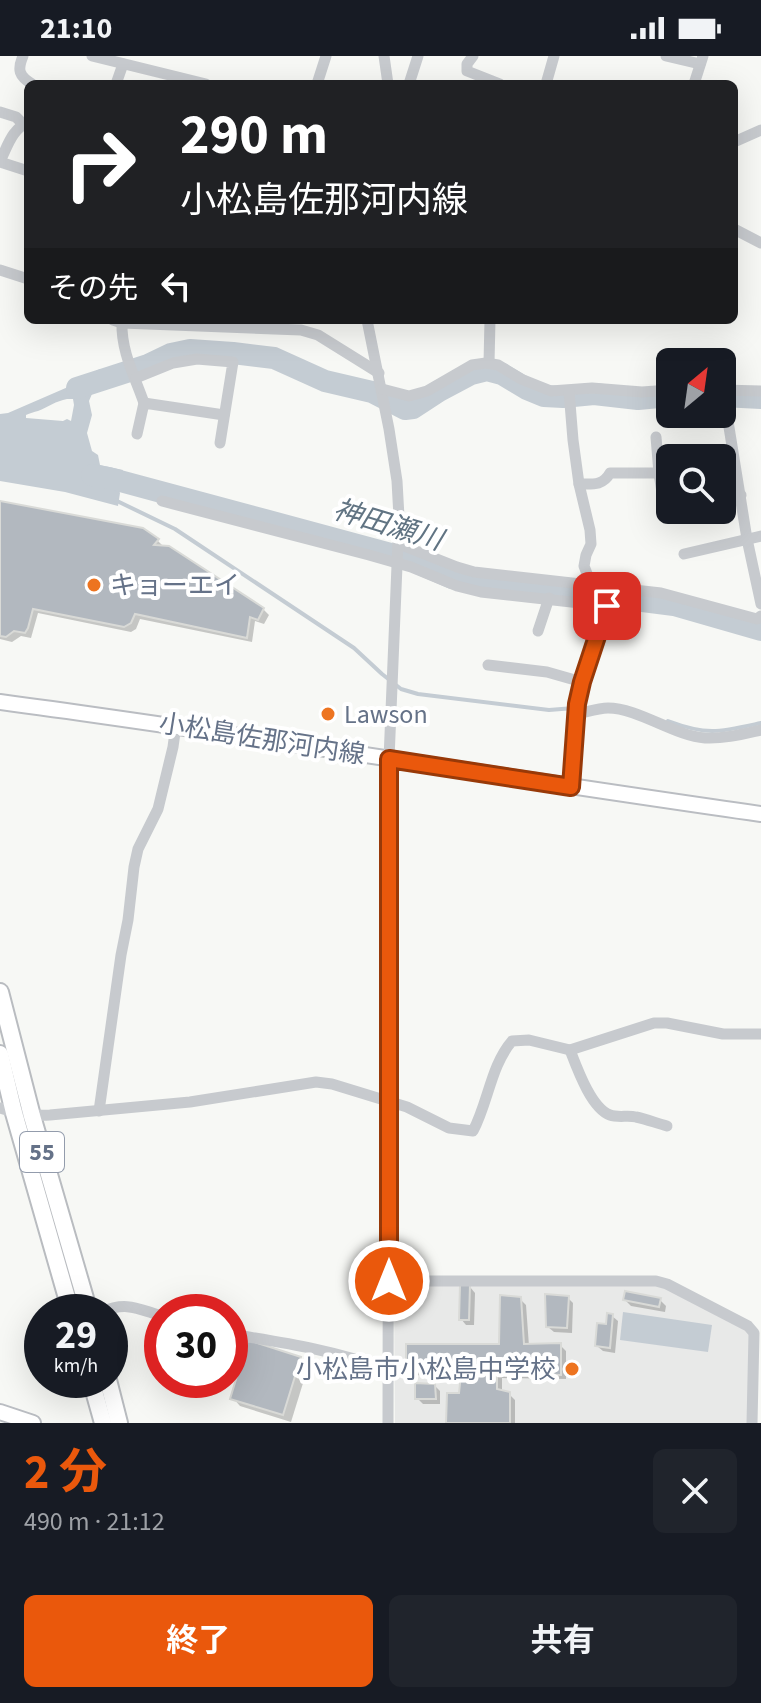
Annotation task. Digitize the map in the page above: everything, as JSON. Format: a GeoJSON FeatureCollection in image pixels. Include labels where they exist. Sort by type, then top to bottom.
{"type":"FeatureCollection","features":[{"type":"Feature","properties":{"kind":"highway","name":"55"},"geometry":{"type":"LineString","coordinates":[[0,992],[84,1294]]}},
{"type":"Feature","properties":{"kind":"highway","name":"55"},"geometry":{"type":"LineString","coordinates":[[0,1054],[7,1110],[65,1294]]}},
{"type":"Feature","properties":{"kind":"highway"},"geometry":{"type":"LineString","coordinates":[[96,1398],[103,1423]]}},
{"type":"Feature","properties":{"kind":"highway"},"geometry":{"type":"LineString","coordinates":[[113,1398],[119,1423]]}},
{"type":"Feature","properties":{"kind":"main road","name":"小松島佐那河内線"},"geometry":{"type":"LineString","coordinates":[[0,702],[176,725],[761,814]]}},
{"type":"Feature","properties":{"kind":"main road"},"geometry":{"type":"LineString","coordinates":[[0,1412],[33,1423]]}},
{"type":"Feature","properties":{"kind":"street"},"geometry":{"type":"LineString","coordinates":[[23,56],[18,67],[20,74],[27,80]]}},
{"type":"Feature","properties":{"kind":"street"},"geometry":{"type":"LineString","coordinates":[[318,80],[326,56]]}},
{"type":"Feature","properties":{"kind":"street"},"geometry":{"type":"LineString","coordinates":[[384,56],[387,80]]}},
{"type":"Feature","properties":{"kind":"street"},"geometry":{"type":"LineString","coordinates":[[410,80],[418,56]]}},
{"type":"Feature","properties":{"kind":"street"},"geometry":{"type":"LineString","coordinates":[[473,56],[467,64],[467,71],[490,80]]}},
{"type":"Feature","properties":{"kind":"street"},"geometry":{"type":"LineString","coordinates":[[547,80],[554,56]]}},
{"type":"Feature","properties":{"kind":"street"},"geometry":{"type":"LineString","coordinates":[[666,56],[702,60],[695,80]]}},
{"type":"Feature","properties":{"kind":"street"},"geometry":{"type":"LineString","coordinates":[[97,57],[189,80]]}},
{"type":"Feature","properties":{"kind":"street"},"geometry":{"type":"LineString","coordinates":[[117,80],[123,64]]}},
{"type":"Feature","properties":{"kind":"street"},"geometry":{"type":"LineString","coordinates":[[0,112],[24,122]]}},
{"type":"Feature","properties":{"kind":"street"},"geometry":{"type":"LineString","coordinates":[[24,124],[16,130],[0,162],[24,170]]}},
{"type":"Feature","properties":{"kind":"street"},"geometry":{"type":"LineString","coordinates":[[738,140],[761,130]]}},
{"type":"Feature","properties":{"kind":"street"},"geometry":{"type":"LineString","coordinates":[[738,231],[761,243]]}},
{"type":"Feature","properties":{"kind":"street"},"geometry":{"type":"LineString","coordinates":[[0,270],[24,278]]}},
{"type":"Feature","properties":{"kind":"street"},"geometry":{"type":"LineString","coordinates":[[118,324],[144,403],[137,434]]}},
{"type":"Feature","properties":{"kind":"street"},"geometry":{"type":"LineString","coordinates":[[239,324],[301,330],[318,335],[379,373]]}},
{"type":"Feature","properties":{"kind":"street"},"geometry":{"type":"LineString","coordinates":[[368,324],[397,481],[398,554],[389,759],[388,1423]]}},
{"type":"Feature","properties":{"kind":"street"},"geometry":{"type":"LineString","coordinates":[[489,363],[490,324]]}},
{"type":"Feature","properties":{"kind":"street"},"geometry":{"type":"LineString","coordinates":[[133,372],[197,359],[233,362],[220,443]]}},
{"type":"Feature","properties":{"kind":"street"},"geometry":{"type":"LineString","coordinates":[[383,395],[409,396],[427,391],[472,365],[489,363],[538,387],[570,395],[592,388],[656,391]]}},
{"type":"Feature","properties":{"kind":"street"},"geometry":{"type":"LineString","coordinates":[[736,392],[761,391]]}},
{"type":"Feature","properties":{"kind":"street"},"geometry":{"type":"LineString","coordinates":[[570,395],[579,484],[590,530],[591,544],[584,566],[591,584]]}},
{"type":"Feature","properties":{"kind":"street"},"geometry":{"type":"LineString","coordinates":[[144,403],[224,415]]}},
{"type":"Feature","properties":{"kind":"street"},"geometry":{"type":"LineString","coordinates":[[729,428],[761,604]]}},
{"type":"Feature","properties":{"kind":"street"},"geometry":{"type":"LineString","coordinates":[[656,437],[657,444]]}},
{"type":"Feature","properties":{"kind":"street"},"geometry":{"type":"LineString","coordinates":[[579,484],[599,484],[610,473],[656,473]]}},
{"type":"Feature","properties":{"kind":"street"},"geometry":{"type":"LineString","coordinates":[[736,496],[741,495]]}},
{"type":"Feature","properties":{"kind":"street"},"geometry":{"type":"LineString","coordinates":[[162,501],[474,572],[661,593],[757,619],[761,616]]}},
{"type":"Feature","properties":{"kind":"street"},"geometry":{"type":"LineString","coordinates":[[684,554],[761,536]]}},
{"type":"Feature","properties":{"kind":"street"},"geometry":{"type":"LineString","coordinates":[[398,554],[411,567],[457,586],[481,592],[607,606],[582,682],[571,787]]}},
{"type":"Feature","properties":{"kind":"street"},"geometry":{"type":"LineString","coordinates":[[538,631],[549,598]]}},
{"type":"Feature","properties":{"kind":"street"},"geometry":{"type":"LineString","coordinates":[[488,665],[547,672],[582,682]]}},
{"type":"Feature","properties":{"kind":"street"},"geometry":{"type":"LineString","coordinates":[[577,710],[608,708],[622,711],[704,738],[722,738],[761,730]]}},
{"type":"Feature","properties":{"kind":"street"},"geometry":{"type":"LineString","coordinates":[[99,1111],[134,867],[138,849],[158,809],[176,725]]}},
{"type":"Feature","properties":{"kind":"street"},"geometry":{"type":"LineString","coordinates":[[7,1110],[32,1116],[99,1111],[190,1102],[316,1082],[407,1107],[439,1125],[473,1131],[504,1050],[512,1041],[529,1040],[570,1050],[654,1023],[723,1034],[761,1034]]}},
{"type":"Feature","properties":{"kind":"street"},"geometry":{"type":"LineString","coordinates":[[570,1050],[588,1092],[601,1109],[611,1115],[635,1117],[667,1126]]}},
{"type":"Feature","properties":{"kind":"street"},"geometry":{"type":"LineString","coordinates":[[389,1281],[641,1281],[667,1284],[748,1326],[754,1333],[752,1423]]}},
{"type":"Feature","properties":{"kind":"street"},"geometry":{"type":"LineString","coordinates":[[248,1337],[357,1358],[388,1370]]}},
{"type":"Feature","properties":{"kind":"shaded area"},"geometry":{"type":"Polygon","coordinates":[[[100,369],[102,379],[97,382],[89,401],[92,415],[87,433],[100,465],[123,470],[117,486],[120,493],[118,506],[65,492],[0,481],[0,414],[68,387],[100,369]],[[73,399],[59,401],[26,415],[26,418],[71,421],[73,399]]]}},
{"type":"Feature","properties":{"kind":"shaded area","name":"小松島市小松島中学校"},"geometry":{"type":"Polygon","coordinates":[[[398,1283],[656,1285],[668,1288],[746,1329],[749,1334],[748,1423],[395,1423],[394,1289],[398,1283]]]}},
{"type":"Feature","properties":{"kind":"shaded area"},"geometry":{"type":"Polygon","coordinates":[[[623,1312],[712,1325],[708,1352],[620,1340],[623,1312]]]}},
{"type":"Feature","properties":{"kind":"building"},"geometry":{"type":"Polygon","coordinates":[[[0,501],[143,528],[159,539],[154,545],[169,546],[264,608],[258,620],[250,617],[247,638],[135,614],[131,623],[124,627],[33,609],[25,633],[14,631],[6,637],[0,636],[0,501]]]}},
{"type":"Feature","properties":{"kind":"building"},"geometry":{"type":"Polygon","coordinates":[[[460,1285],[470,1285],[469,1320],[459,1320],[460,1285]]]}},
{"type":"Feature","properties":{"kind":"building"},"geometry":{"type":"Polygon","coordinates":[[[625,1291],[661,1298],[659,1307],[623,1300],[625,1291]]]}},
{"type":"Feature","properties":{"kind":"building"},"geometry":{"type":"Polygon","coordinates":[[[545,1294],[569,1296],[567,1328],[546,1327],[545,1294]]]}},
{"type":"Feature","properties":{"kind":"building"},"geometry":{"type":"Polygon","coordinates":[[[500,1295],[521,1297],[524,1344],[561,1343],[561,1375],[497,1373],[497,1389],[510,1392],[510,1423],[446,1423],[447,1393],[459,1393],[461,1374],[406,1370],[406,1344],[499,1344],[500,1295]]]}},
{"type":"Feature","properties":{"kind":"building"},"geometry":{"type":"Polygon","coordinates":[[[607,1313],[613,1314],[610,1348],[595,1346],[597,1323],[606,1324],[607,1313]]]}},
{"type":"Feature","properties":{"kind":"building"},"geometry":{"type":"Polygon","coordinates":[[[248,1340],[301,1357],[283,1415],[230,1399],[248,1398],[248,1340]]]}},
{"type":"Feature","properties":{"kind":"building"},"geometry":{"type":"Polygon","coordinates":[[[415,1383],[435,1384],[436,1399],[415,1399],[415,1383]]]}},
{"type":"Feature","properties":{"kind":"waterway"},"geometry":{"type":"LineString","coordinates":[[77,388],[190,350],[274,358],[325,381],[372,392],[405,409],[413,408],[471,374],[487,370],[502,374],[544,396],[594,394],[638,399],[656,397]]}},
{"type":"Feature","properties":{"kind":"waterway"},"geometry":{"type":"LineString","coordinates":[[736,397],[761,398]]}},
{"type":"Feature","properties":{"kind":"waterway","name":"神田瀬川"},"geometry":{"type":"LineString","coordinates":[[92,475],[406,558],[452,578],[499,587],[674,605],[761,630]]}},
{"type":"Feature","properties":{"kind":"waterway"},"geometry":{"type":"LineString","coordinates":[[115,500],[175,529],[354,648],[401,689],[418,694],[549,710],[574,708]]}},
{"type":"Feature","properties":{"kind":"waterway"},"geometry":{"type":"LineString","coordinates":[[668,721],[704,731],[761,723]]}},
{"type":"Feature","properties":{"kind":"place","name":"キョーエイ"},"geometry":{"type":"Point","coordinates":[94,585]}},
{"type":"Feature","properties":{"kind":"place","name":"Lawson"},"geometry":{"type":"Point","coordinates":[328,714]}},
{"type":"Feature","properties":{"kind":"place","name":"小松島市小松島中学校"},"geometry":{"type":"Point","coordinates":[572,1369]}},
{"type":"Feature","properties":{"kind":"route"},"geometry":{"type":"LineString","coordinates":[[389,1281],[389,759],[571,787],[577,704],[607,606]]}}]}
